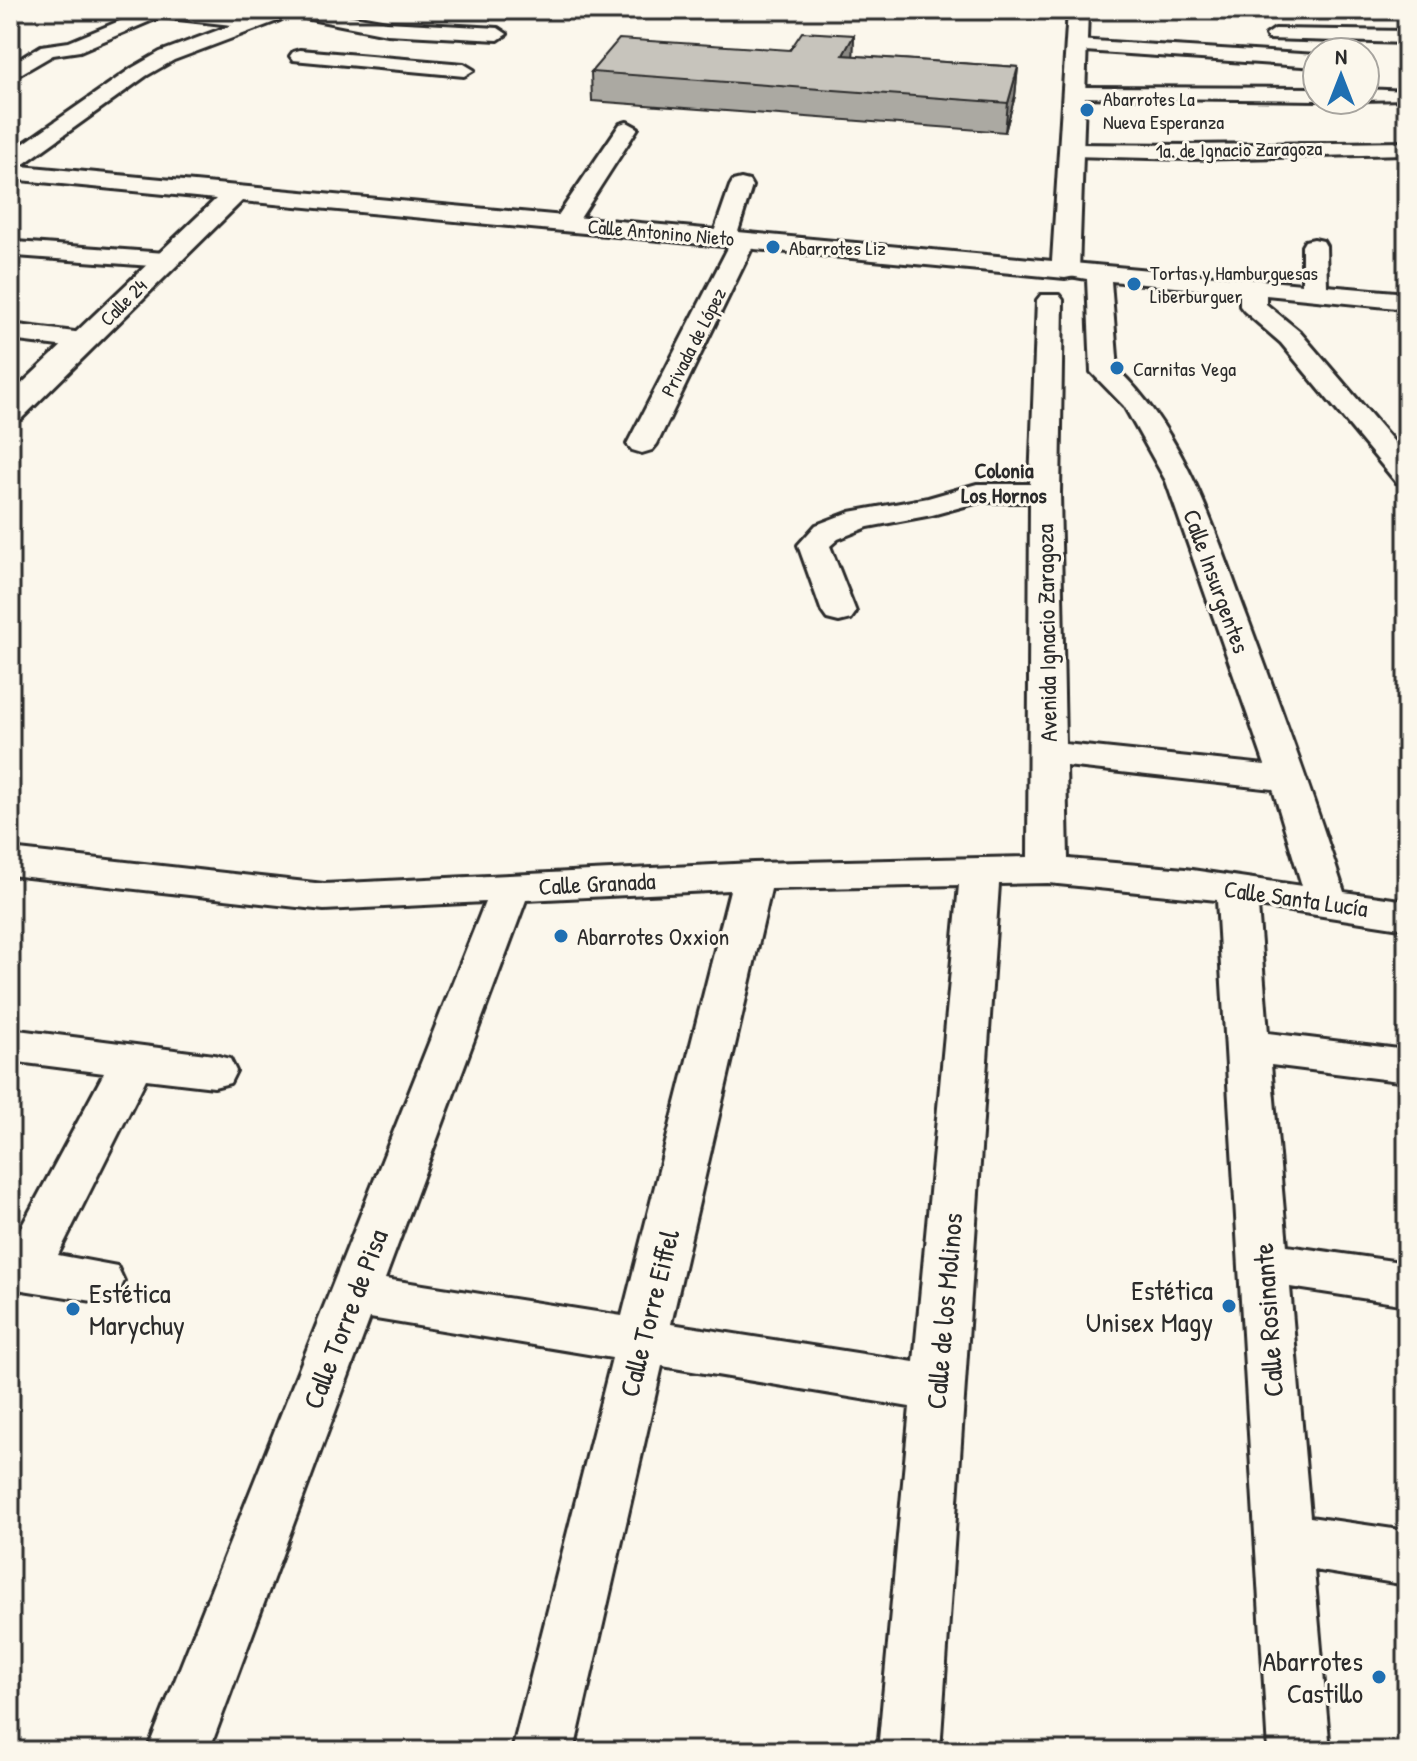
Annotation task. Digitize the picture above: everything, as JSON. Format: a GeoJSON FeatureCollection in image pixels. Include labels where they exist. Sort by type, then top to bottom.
{"type":"FeatureCollection","features":[{"type":"Feature","properties":{"kind":"main road"},"geometry":{"type":"LineString","coordinates":[[1065,270],[1078,10]]}},
{"type":"Feature","properties":{"kind":"main road","name":"Calle Antonino Nieto"},"geometry":{"type":"LineString","coordinates":[[10,172],[1065,270]]}},
{"type":"Feature","properties":{"kind":"main road","name":"Calle 24"},"geometry":{"type":"LineString","coordinates":[[10,412],[236,193]]}},
{"type":"Feature","properties":{"kind":"street"},"geometry":{"type":"LineString","coordinates":[[137,10],[263,17],[309,12],[381,27],[498,34]]}},
{"type":"Feature","properties":{"kind":"street"},"geometry":{"type":"LineString","coordinates":[[10,74],[48,50],[73,47],[159,11]]}},
{"type":"Feature","properties":{"kind":"street"},"geometry":{"type":"LineString","coordinates":[[10,163],[139,72],[167,56],[263,17]]}},
{"type":"Feature","properties":{"kind":"street"},"geometry":{"type":"LineString","coordinates":[[381,27],[291,61],[464,70]]}},
{"type":"Feature","properties":{"kind":"street"},"geometry":{"type":"LineString","coordinates":[[48,50],[44,47],[44,38],[56,31]]}},
{"type":"Feature","properties":{"kind":"street"},"geometry":{"type":"LineString","coordinates":[[1176,35],[1205,35]]}},
{"type":"Feature","properties":{"kind":"street"},"geometry":{"type":"LineString","coordinates":[[1263,35],[1407,37]]}},
{"type":"Feature","properties":{"kind":"street"},"geometry":{"type":"LineString","coordinates":[[1077,46],[1301,60]]}},
{"type":"Feature","properties":{"kind":"street"},"geometry":{"type":"LineString","coordinates":[[1074,93],[1301,94]]}},
{"type":"Feature","properties":{"kind":"street"},"geometry":{"type":"LineString","coordinates":[[1381,95],[1400,95]]}},
{"type":"Feature","properties":{"kind":"street"},"geometry":{"type":"LineString","coordinates":[[1073,125],[1099,125]]}},
{"type":"Feature","properties":{"kind":"street"},"geometry":{"type":"LineString","coordinates":[[565,223],[627,128]]}},
{"type":"Feature","properties":{"kind":"street"},"geometry":{"type":"LineString","coordinates":[[1314,128],[1407,130]]}},
{"type":"Feature","properties":{"kind":"street","name":"1a. de Ignacio Zaragoza"},"geometry":{"type":"LineString","coordinates":[[1071,150],[1189,152],[1407,148]]}},
{"type":"Feature","properties":{"kind":"street","name":"Privada de López"},"geometry":{"type":"LineString","coordinates":[[642,444],[734,239],[741,186]]}},
{"type":"Feature","properties":{"kind":"street"},"geometry":{"type":"LineString","coordinates":[[1314,246],[1315,292]]}},
{"type":"Feature","properties":{"kind":"street"},"geometry":{"type":"LineString","coordinates":[[16,249],[165,260]]}},
{"type":"Feature","properties":{"kind":"street","name":"Calle Antonino Nieto"},"geometry":{"type":"LineString","coordinates":[[1065,270],[1407,301]]}},
{"type":"Feature","properties":{"kind":"street"},"geometry":{"type":"LineString","coordinates":[[1050,375],[1105,372],[1099,316],[1099,273]]}},
{"type":"Feature","properties":{"kind":"street"},"geometry":{"type":"LineString","coordinates":[[1258,287],[1253,293],[1253,306],[1290,337],[1407,476]]}},
{"type":"Feature","properties":{"kind":"street","name":"Avenida Ignacio Zaragoza"},"geometry":{"type":"LineString","coordinates":[[1048,870],[1045,493],[1050,300]]}},
{"type":"Feature","properties":{"kind":"street"},"geometry":{"type":"LineString","coordinates":[[10,332],[83,341]]}},
{"type":"Feature","properties":{"kind":"street","name":"Calle Insurgentes"},"geometry":{"type":"LineString","coordinates":[[1105,372],[1136,402],[1181,481],[1289,779],[1327,903]]}},
{"type":"Feature","properties":{"kind":"street"},"geometry":{"type":"LineString","coordinates":[[839,612],[814,545],[827,532],[861,519],[932,506],[977,493],[1045,493]]}},
{"type":"Feature","properties":{"kind":"street"},"geometry":{"type":"LineString","coordinates":[[1047,753],[1289,779]]}},
{"type":"Feature","properties":{"kind":"street","name":"Calle Granada"},"geometry":{"type":"LineString","coordinates":[[10,862],[324,897],[754,876],[980,871],[1048,870],[1185,882]]}},
{"type":"Feature","properties":{"kind":"street","name":"Calle de los Molinos"},"geometry":{"type":"LineString","coordinates":[[909,1751],[980,871]]}},
{"type":"Feature","properties":{"kind":"street","name":"Calle Torre Eiffel"},"geometry":{"type":"LineString","coordinates":[[543,1751],[754,876]]}},
{"type":"Feature","properties":{"kind":"street","name":"Calle Santa Lucía"},"geometry":{"type":"LineString","coordinates":[[1185,882],[1407,915]]}},
{"type":"Feature","properties":{"kind":"street","name":"Calle Torre de Pisa"},"geometry":{"type":"LineString","coordinates":[[178,1751],[511,887]]}},
{"type":"Feature","properties":{"kind":"street","name":"Calle Rosinante"},"geometry":{"type":"LineString","coordinates":[[1236,889],[1299,1751]]}},
{"type":"Feature","properties":{"kind":"street"},"geometry":{"type":"LineString","coordinates":[[10,1045],[214,1071]]}},
{"type":"Feature","properties":{"kind":"street"},"geometry":{"type":"LineString","coordinates":[[1248,1046],[1407,1066]]}},
{"type":"Feature","properties":{"kind":"street"},"geometry":{"type":"LineString","coordinates":[[19,1269],[35,1250],[133,1061]]}},
{"type":"Feature","properties":{"kind":"street"},"geometry":{"type":"LineString","coordinates":[[1264,1263],[1407,1284]]}},
{"type":"Feature","properties":{"kind":"street"},"geometry":{"type":"LineString","coordinates":[[19,1269],[99,1281]]}},
{"type":"Feature","properties":{"kind":"street"},"geometry":{"type":"LineString","coordinates":[[354,1295],[938,1389]]}},
{"type":"Feature","properties":{"kind":"street"},"geometry":{"type":"LineString","coordinates":[[1284,1539],[1407,1558]]}},
{"type":"Feature","properties":{"kind":"building"},"geometry":{"type":"Polygon","coordinates":[[[802,32],[854,35],[843,55],[1018,67],[1008,103],[591,72],[619,39],[790,50],[802,32]]]}},
{"type":"Feature","properties":{"kind":"place","name":"Abarrotes La Nueva Esperanza"},"geometry":{"type":"Point","coordinates":[1087,110]}},
{"type":"Feature","properties":{"kind":"place","name":"Abarrotes Liz"},"geometry":{"type":"Point","coordinates":[773,247]}},
{"type":"Feature","properties":{"kind":"place","name":"Tortas y Hamburguesas Liberburguer"},"geometry":{"type":"Point","coordinates":[1134,284]}},
{"type":"Feature","properties":{"kind":"place","name":"Carnitas Vega"},"geometry":{"type":"Point","coordinates":[1117,368]}},
{"type":"Feature","properties":{"kind":"place","name":"Abarrotes Oxxion"},"geometry":{"type":"Point","coordinates":[561,936]}},
{"type":"Feature","properties":{"kind":"place","name":"Estética Unisex Magy"},"geometry":{"type":"Point","coordinates":[1229,1306]}},
{"type":"Feature","properties":{"kind":"place","name":"Estética Marychuy"},"geometry":{"type":"Point","coordinates":[73,1309]}},
{"type":"Feature","properties":{"kind":"place","name":"Abarrotes Castillo"},"geometry":{"type":"Point","coordinates":[1379,1677]}},
{"type":"Feature","properties":{"kind":"district","name":"Colonia Los Hornos"},"geometry":{"type":"Point","coordinates":[1004,482]}}]}
